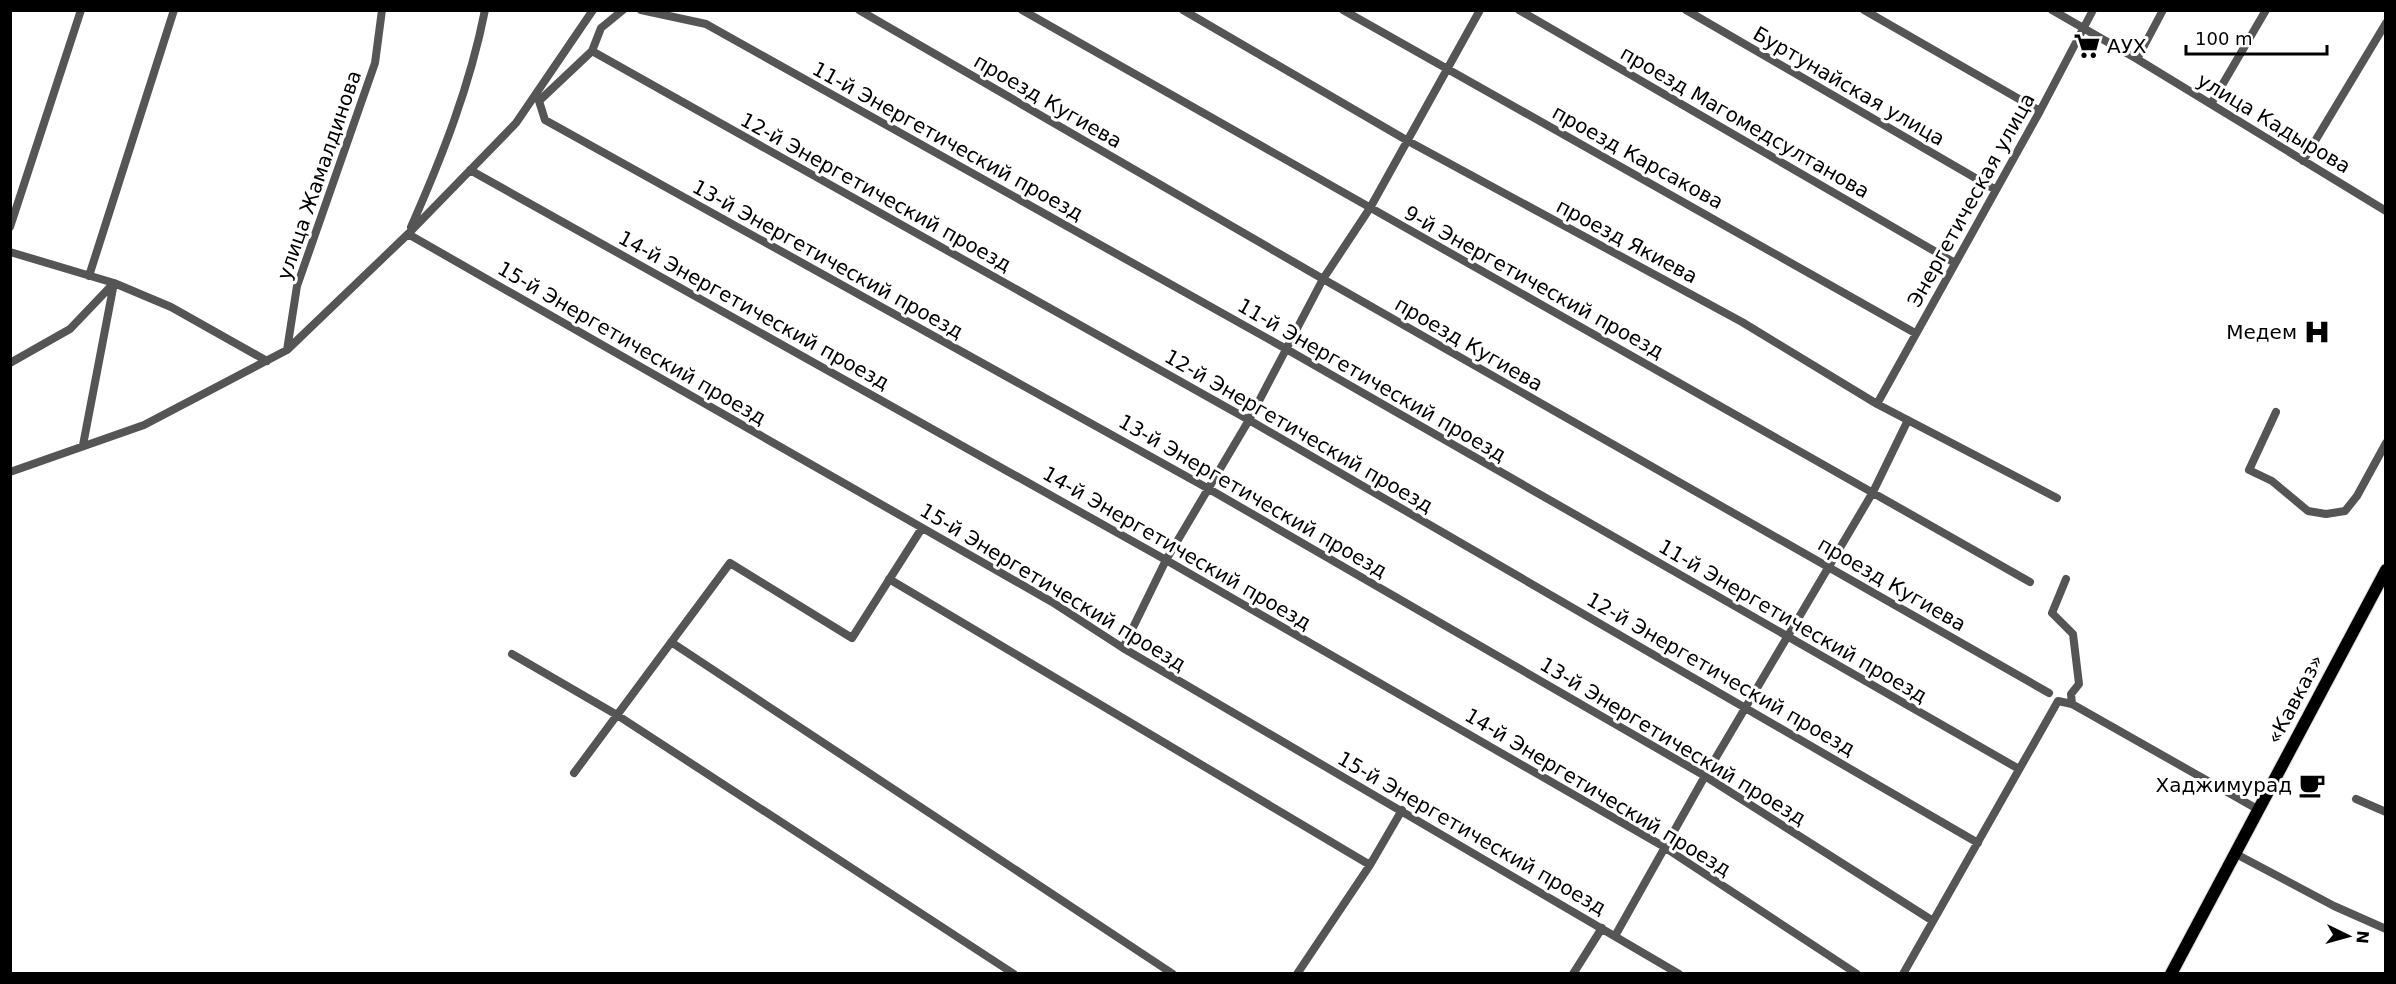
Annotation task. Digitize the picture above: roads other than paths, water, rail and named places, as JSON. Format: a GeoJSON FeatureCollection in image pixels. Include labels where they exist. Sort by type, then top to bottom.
{"type":"FeatureCollection","features":[{"type":"Feature","properties":{"kind":"highway","name":"«Кавказ»"},"geometry":{"type":"LineString","coordinates":[[2171,974],[2385,570]]}},
{"type":"Feature","properties":{"kind":"street"},"geometry":{"type":"LineString","coordinates":[[10,227],[81,10]]}},
{"type":"Feature","properties":{"kind":"street"},"geometry":{"type":"LineString","coordinates":[[89,276],[174,10]]}},
{"type":"Feature","properties":{"kind":"street","name":"улица Жамалдинова"},"geometry":{"type":"LineString","coordinates":[[287,350],[297,286],[375,63],[382,10]]}},
{"type":"Feature","properties":{"kind":"street"},"geometry":{"type":"LineString","coordinates":[[408,234],[444,155],[478,47],[485,10]]}},
{"type":"Feature","properties":{"kind":"street"},"geometry":{"type":"LineString","coordinates":[[516,123],[593,10]]}},
{"type":"Feature","properties":{"kind":"street"},"geometry":{"type":"LineString","coordinates":[[10,472],[144,425],[287,350],[408,234],[516,123],[592,51],[601,28],[623,10]]}},
{"type":"Feature","properties":{"kind":"street","name":"11-й Энергетический проезд"},"geometry":{"type":"LineString","coordinates":[[641,10],[706,24],[1288,351],[2019,769]]}},
{"type":"Feature","properties":{"kind":"street","name":"проезд Кугиева"},"geometry":{"type":"LineString","coordinates":[[859,10],[1323,279],[2049,693]]}},
{"type":"Feature","properties":{"kind":"street","name":"9-й Энергетический проезд"},"geometry":{"type":"LineString","coordinates":[[1023,10],[2030,582]]}},
{"type":"Feature","properties":{"kind":"street","name":"проезд Якиева"},"geometry":{"type":"LineString","coordinates":[[1183,10],[1407,141],[1742,321],[1876,404],[2057,498]]}},
{"type":"Feature","properties":{"kind":"street","name":"проезд Карсакова"},"geometry":{"type":"LineString","coordinates":[[1343,10],[1915,333]]}},
{"type":"Feature","properties":{"kind":"street"},"geometry":{"type":"LineString","coordinates":[[1123,648],[1166,560],[1288,351],[1323,279],[1370,208],[1480,10]]}},
{"type":"Feature","properties":{"kind":"street","name":"проезд Магомедсултанова"},"geometry":{"type":"LineString","coordinates":[[1519,10],[1955,263]]}},
{"type":"Feature","properties":{"kind":"street","name":"Буртунайская улица"},"geometry":{"type":"LineString","coordinates":[[1686,10],[1996,190]]}},
{"type":"Feature","properties":{"kind":"street"},"geometry":{"type":"LineString","coordinates":[[1864,10],[2040,111]]}},
{"type":"Feature","properties":{"kind":"street","name":"улица Кадырова"},"geometry":{"type":"LineString","coordinates":[[2052,10],[2137,59],[2385,211]]}},
{"type":"Feature","properties":{"kind":"street","name":"Энергетическая улица"},"geometry":{"type":"LineString","coordinates":[[1876,404],[2040,111],[2092,10]]}},
{"type":"Feature","properties":{"kind":"street"},"geometry":{"type":"LineString","coordinates":[[2137,59],[2163,10]]}},
{"type":"Feature","properties":{"kind":"street"},"geometry":{"type":"LineString","coordinates":[[2211,104],[2266,10]]}},
{"type":"Feature","properties":{"kind":"street"},"geometry":{"type":"LineString","coordinates":[[2303,160],[2385,23]]}},
{"type":"Feature","properties":{"kind":"street","name":"12-й Энергетический проезд"},"geometry":{"type":"LineString","coordinates":[[592,51],[1249,420],[1978,843]]}},
{"type":"Feature","properties":{"kind":"street","name":"13-й Энергетический проезд"},"geometry":{"type":"LineString","coordinates":[[539,101],[544,120],[1209,489],[1705,776],[1933,921]]}},
{"type":"Feature","properties":{"kind":"street","name":"14-й Энергетический проезд"},"geometry":{"type":"LineString","coordinates":[[470,170],[1166,560],[1665,848],[1857,974]]}},
{"type":"Feature","properties":{"kind":"street","name":"15-й Энергетический проезд"},"geometry":{"type":"LineString","coordinates":[[408,234],[1052,602],[1123,648],[1677,973]]}},
{"type":"Feature","properties":{"kind":"street"},"geometry":{"type":"LineString","coordinates":[[10,252],[114,283],[171,308],[267,361]]}},
{"type":"Feature","properties":{"kind":"street"},"geometry":{"type":"LineString","coordinates":[[10,363],[70,329],[114,283]]}},
{"type":"Feature","properties":{"kind":"street"},"geometry":{"type":"LineString","coordinates":[[83,445],[114,283]]}},
{"type":"Feature","properties":{"kind":"street"},"geometry":{"type":"LineString","coordinates":[[2276,412],[2249,470],[2272,481],[2308,511],[2326,514],[2345,511],[2357,496],[2385,443]]}},
{"type":"Feature","properties":{"kind":"street"},"geometry":{"type":"LineString","coordinates":[[1615,936],[1705,776],[1873,492],[1908,420]]}},
{"type":"Feature","properties":{"kind":"street"},"geometry":{"type":"LineString","coordinates":[[574,773],[730,563],[852,638],[922,528]]}},
{"type":"Feature","properties":{"kind":"street"},"geometry":{"type":"LineString","coordinates":[[889,579],[1370,865]]}},
{"type":"Feature","properties":{"kind":"street"},"geometry":{"type":"LineString","coordinates":[[2066,579],[2052,613],[2073,634],[2079,684],[2071,694],[2072,704]]}},
{"type":"Feature","properties":{"kind":"street"},"geometry":{"type":"LineString","coordinates":[[671,642],[1173,974]]}},
{"type":"Feature","properties":{"kind":"street"},"geometry":{"type":"LineString","coordinates":[[512,654],[617,715],[1014,974]]}},
{"type":"Feature","properties":{"kind":"street"},"geometry":{"type":"LineString","coordinates":[[1903,974],[2058,700],[2072,704],[2259,810]]}},
{"type":"Feature","properties":{"kind":"street"},"geometry":{"type":"LineString","coordinates":[[2356,798],[2385,812]]}},
{"type":"Feature","properties":{"kind":"street"},"geometry":{"type":"LineString","coordinates":[[1297,974],[1370,865],[1402,810]]}},
{"type":"Feature","properties":{"kind":"street"},"geometry":{"type":"LineString","coordinates":[[2236,854],[2334,906],[2385,929]]}},
{"type":"Feature","properties":{"kind":"street"},"geometry":{"type":"LineString","coordinates":[[1573,974],[1602,928]]}},
{"type":"Feature","properties":{"kind":"place","name":"АУХ"},"geometry":{"type":"Point","coordinates":[2087,46]}},
{"type":"Feature","properties":{"kind":"place","name":"Медем"},"geometry":{"type":"Point","coordinates":[2317,332]}},
{"type":"Feature","properties":{"kind":"place","name":"Хаджимурад"},"geometry":{"type":"Point","coordinates":[2312,785]}}]}
